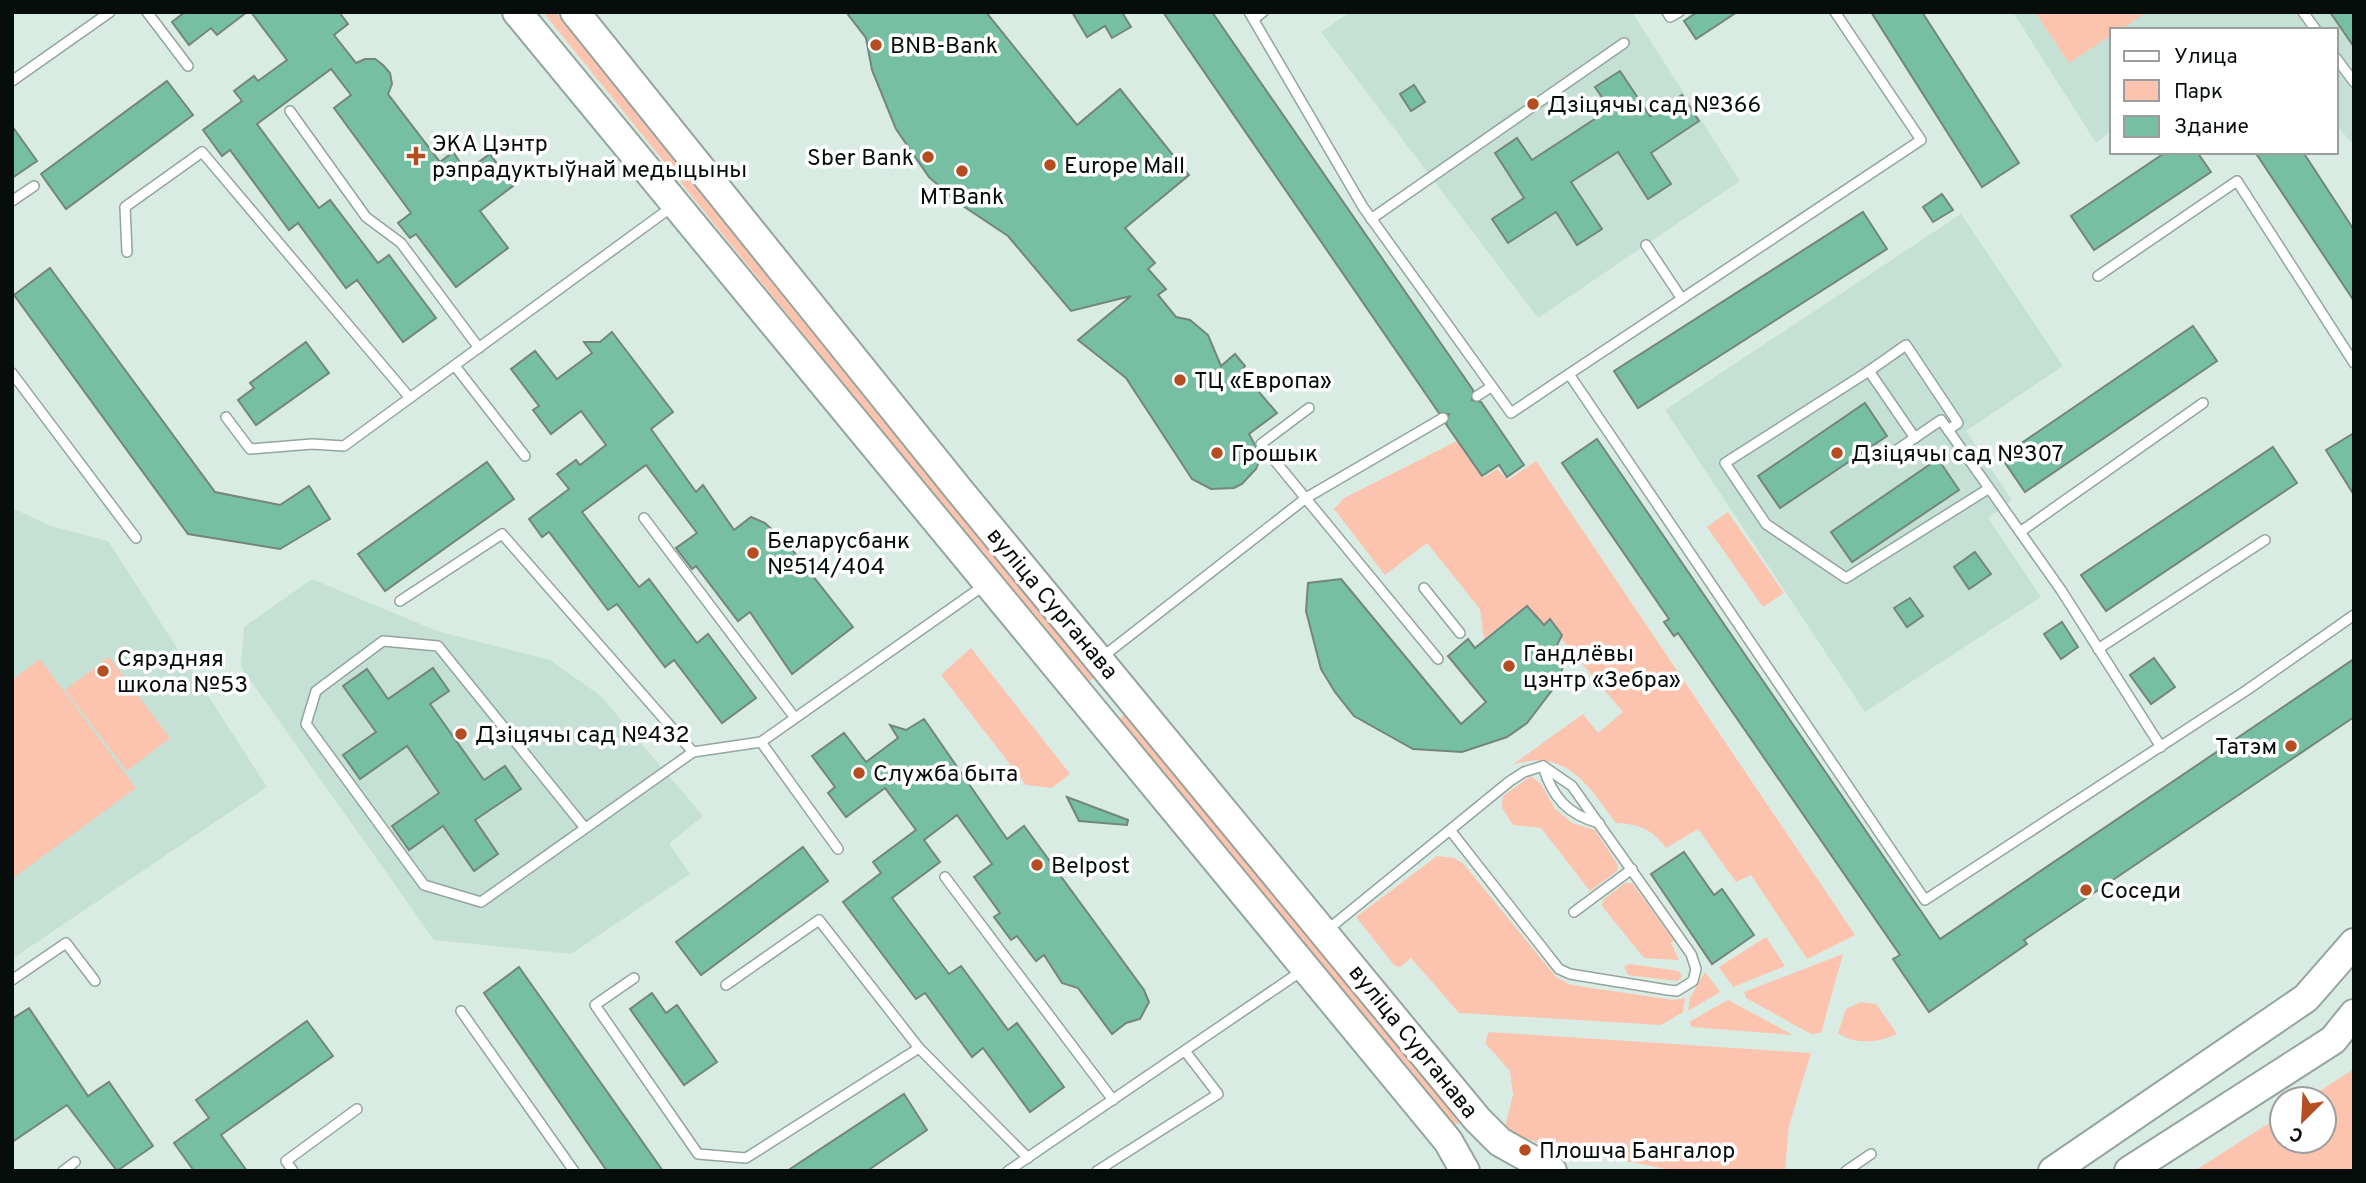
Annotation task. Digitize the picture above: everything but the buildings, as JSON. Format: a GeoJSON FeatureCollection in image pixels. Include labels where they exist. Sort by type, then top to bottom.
{"type":"FeatureCollection","features":[{"type":"Feature","properties":{"kind":"main road","name":"вуліца Сурганава"},"geometry":{"type":"LineString","coordinates":[[517,12],[1307,967],[1448,1141],[1465,1171]]}},
{"type":"Feature","properties":{"kind":"main road","name":"вуліца Сурганава"},"geometry":{"type":"LineString","coordinates":[[575,12],[959,490],[1477,1119],[1500,1142],[1552,1171]]}},
{"type":"Feature","properties":{"kind":"main road"},"geometry":{"type":"LineString","coordinates":[[2053,1171],[2306,998],[2354,943]]}},
{"type":"Feature","properties":{"kind":"main road"},"geometry":{"type":"LineString","coordinates":[[2129,1171],[2333,1040],[2354,1014]]}},
{"type":"Feature","properties":{"kind":"lane"},"geometry":{"type":"LineString","coordinates":[[12,81],[110,12]]}},
{"type":"Feature","properties":{"kind":"lane"},"geometry":{"type":"LineString","coordinates":[[147,12],[188,66]]}},
{"type":"Feature","properties":{"kind":"lane"},"geometry":{"type":"LineString","coordinates":[[1263,12],[1251,16],[1371,219],[1511,413],[1921,140],[1835,12]]}},
{"type":"Feature","properties":{"kind":"lane"},"geometry":{"type":"LineString","coordinates":[[1667,12],[1670,18],[1679,12]]}},
{"type":"Feature","properties":{"kind":"lane"},"geometry":{"type":"LineString","coordinates":[[2303,12],[2315,28]]}},
{"type":"Feature","properties":{"kind":"lane"},"geometry":{"type":"LineString","coordinates":[[1371,219],[1625,43]]}},
{"type":"Feature","properties":{"kind":"lane"},"geometry":{"type":"LineString","coordinates":[[2338,61],[2354,82]]}},
{"type":"Feature","properties":{"kind":"lane"},"geometry":{"type":"LineString","coordinates":[[290,111],[366,217],[401,243],[479,348]]}},
{"type":"Feature","properties":{"kind":"lane"},"geometry":{"type":"LineString","coordinates":[[127,252],[125,207],[202,152],[410,398]]}},
{"type":"Feature","properties":{"kind":"lane"},"geometry":{"type":"LineString","coordinates":[[2098,276],[2237,181],[2354,363]]}},
{"type":"Feature","properties":{"kind":"lane"},"geometry":{"type":"LineString","coordinates":[[12,201],[34,186]]}},
{"type":"Feature","properties":{"kind":"lane"},"geometry":{"type":"LineString","coordinates":[[226,417],[250,449],[312,444],[344,446],[675,205]]}},
{"type":"Feature","properties":{"kind":"lane"},"geometry":{"type":"LineString","coordinates":[[1646,245],[1682,299]]}},
{"type":"Feature","properties":{"kind":"lane"},"geometry":{"type":"LineString","coordinates":[[1948,430],[1958,423],[1906,345],[1725,463],[1766,524],[1846,578],[1988,489]]}},
{"type":"Feature","properties":{"kind":"lane"},"geometry":{"type":"LineString","coordinates":[[455,366],[525,456]]}},
{"type":"Feature","properties":{"kind":"lane"},"geometry":{"type":"LineString","coordinates":[[1869,371],[1915,438]]}},
{"type":"Feature","properties":{"kind":"lane"},"geometry":{"type":"LineString","coordinates":[[12,373],[136,538]]}},
{"type":"Feature","properties":{"kind":"lane"},"geometry":{"type":"LineString","coordinates":[[1569,374],[1925,900],[2161,747],[2354,615]]}},
{"type":"Feature","properties":{"kind":"lane"},"geometry":{"type":"LineString","coordinates":[[1477,396],[1491,387]]}},
{"type":"Feature","properties":{"kind":"lane"},"geometry":{"type":"LineString","coordinates":[[2020,532],[2203,404]]}},
{"type":"Feature","properties":{"kind":"lane"},"geometry":{"type":"LineString","coordinates":[[1309,408],[1261,444],[1438,659]]}},
{"type":"Feature","properties":{"kind":"lane"},"geometry":{"type":"LineString","coordinates":[[1100,659],[1306,498],[1443,418]]}},
{"type":"Feature","properties":{"kind":"lane"},"geometry":{"type":"LineString","coordinates":[[1894,452],[1941,420],[2020,532],[2161,747]]}},
{"type":"Feature","properties":{"kind":"lane"},"geometry":{"type":"LineString","coordinates":[[644,518],[794,718]]}},
{"type":"Feature","properties":{"kind":"lane"},"geometry":{"type":"LineString","coordinates":[[400,601],[502,534],[693,752]]}},
{"type":"Feature","properties":{"kind":"lane"},"geometry":{"type":"LineString","coordinates":[[2098,649],[2265,540]]}},
{"type":"Feature","properties":{"kind":"lane"},"geometry":{"type":"LineString","coordinates":[[585,828],[438,646],[383,641],[316,691],[306,724],[424,885],[481,902],[693,752],[761,742],[987,583]]}},
{"type":"Feature","properties":{"kind":"lane"},"geometry":{"type":"LineString","coordinates":[[1424,588],[1460,633]]}},
{"type":"Feature","properties":{"kind":"lane"},"geometry":{"type":"LineString","coordinates":[[761,742],[838,849]]}},
{"type":"Feature","properties":{"kind":"lane"},"geometry":{"type":"LineString","coordinates":[[1450,830],[1559,969],[1570,974],[1677,991],[1693,981],[1694,960],[1632,869],[1572,786],[1544,766]]}},
{"type":"Feature","properties":{"kind":"lane"},"geometry":{"type":"LineString","coordinates":[[1325,932],[1524,772],[1544,766]]}},
{"type":"Feature","properties":{"kind":"lane"},"geometry":{"type":"LineString","coordinates":[[1544,766],[1551,789],[1560,802],[1580,818],[1599,823]]}},
{"type":"Feature","properties":{"kind":"lane"},"geometry":{"type":"LineString","coordinates":[[1574,912],[1632,869]]}},
{"type":"Feature","properties":{"kind":"lane"},"geometry":{"type":"LineString","coordinates":[[945,877],[1113,1100]]}},
{"type":"Feature","properties":{"kind":"lane"},"geometry":{"type":"LineString","coordinates":[[726,985],[819,920],[919,1048],[1028,1158]]}},
{"type":"Feature","properties":{"kind":"lane"},"geometry":{"type":"LineString","coordinates":[[12,980],[66,943],[95,981]]}},
{"type":"Feature","properties":{"kind":"lane"},"geometry":{"type":"LineString","coordinates":[[1008,1171],[1307,967]]}},
{"type":"Feature","properties":{"kind":"lane"},"geometry":{"type":"LineString","coordinates":[[634,978],[595,1005],[698,1154],[746,1158],[919,1048]]}},
{"type":"Feature","properties":{"kind":"lane"},"geometry":{"type":"LineString","coordinates":[[461,1011],[574,1171]]}},
{"type":"Feature","properties":{"kind":"lane"},"geometry":{"type":"LineString","coordinates":[[1097,1171],[1218,1094],[1185,1051]]}},
{"type":"Feature","properties":{"kind":"lane"},"geometry":{"type":"LineString","coordinates":[[293,1171],[286,1161],[357,1109]]}},
{"type":"Feature","properties":{"kind":"lane"},"geometry":{"type":"LineString","coordinates":[[1846,1171],[1871,1154]]}},
{"type":"Feature","properties":{"kind":"lane"},"geometry":{"type":"LineString","coordinates":[[63,1171],[75,1162]]}},
{"type":"Feature","properties":{"kind":"shaded area","name":"Дзіцячы сад №366"},"geometry":{"type":"Polygon","coordinates":[[[1350,12],[1632,12],[1740,181],[1538,318],[1321,32],[1350,12]]]}},
{"type":"Feature","properties":{"kind":"shaded area"},"geometry":{"type":"Polygon","coordinates":[[[2013,12],[2354,12],[2354,145],[2338,127],[2338,28],[2110,28],[2110,132],[2096,143],[2013,12]]]}},
{"type":"Feature","properties":{"kind":"shaded area","name":"Дзіцячы сад №307"},"geometry":{"type":"Polygon","coordinates":[[[1961,214],[2063,366],[1966,431],[2012,500],[1988,518],[2041,597],[1865,712],[1665,410],[1961,214]]]}},
{"type":"Feature","properties":{"kind":"shaded area","name":"Сярэдняя школа №53"},"geometry":{"type":"Polygon","coordinates":[[[12,508],[51,526],[108,541],[267,787],[12,959],[12,508]]]}},
{"type":"Feature","properties":{"kind":"shaded area","name":"Дзіцячы сад №432"},"geometry":{"type":"Polygon","coordinates":[[[312,579],[437,631],[550,660],[601,696],[703,816],[669,844],[690,874],[571,954],[434,940],[241,667],[244,627],[312,579]]]}},
{"type":"Feature","properties":{"kind":"green space"},"geometry":{"type":"Polygon","coordinates":[[[543,12],[556,12],[1095,677],[1086,684],[543,12]]]}},
{"type":"Feature","properties":{"kind":"green space"},"geometry":{"type":"Polygon","coordinates":[[[2035,12],[2144,14],[2123,28],[2110,28],[2110,36],[2069,63],[2035,12]]]}},
{"type":"Feature","properties":{"kind":"green space"},"geometry":{"type":"Polygon","coordinates":[[[1457,441],[1483,478],[1497,469],[1508,480],[1536,461],[1855,935],[1807,959],[1751,875],[1736,882],[1698,829],[1666,848],[1656,836],[1644,829],[1616,823],[1585,783],[1561,765],[1547,761],[1531,761],[1512,765],[1583,714],[1598,733],[1623,712],[1547,622],[1540,626],[1524,607],[1484,639],[1480,609],[1427,543],[1385,575],[1334,509],[1344,498],[1457,441]]]}},
{"type":"Feature","properties":{"kind":"green space"},"geometry":{"type":"Polygon","coordinates":[[[1728,512],[1784,593],[1763,607],[1707,527],[1728,512]]]}},
{"type":"Feature","properties":{"kind":"green space"},"geometry":{"type":"Polygon","coordinates":[[[971,648],[1070,774],[1052,788],[1026,785],[941,675],[971,648]]]}},
{"type":"Feature","properties":{"kind":"green space"},"geometry":{"type":"Polygon","coordinates":[[[109,657],[170,738],[127,771],[65,690],[109,657]]]}},
{"type":"Feature","properties":{"kind":"green space"},"geometry":{"type":"Polygon","coordinates":[[[40,659],[136,788],[12,879],[12,680],[40,659]]]}},
{"type":"Feature","properties":{"kind":"green space"},"geometry":{"type":"Polygon","coordinates":[[[1124,715],[1461,1121],[1451,1128],[1117,721],[1124,715]]]}},
{"type":"Feature","properties":{"kind":"green space"},"geometry":{"type":"Polygon","coordinates":[[[1531,776],[1541,784],[1555,809],[1572,823],[1595,830],[1618,865],[1617,871],[1590,891],[1541,828],[1513,825],[1502,808],[1503,796],[1531,776]]]}},
{"type":"Feature","properties":{"kind":"green space"},"geometry":{"type":"Polygon","coordinates":[[[1437,856],[1454,858],[1463,863],[1556,977],[1571,985],[1674,1000],[1685,998],[1683,1012],[1661,1025],[1459,1013],[1411,958],[1400,967],[1395,966],[1356,917],[1437,856]]]}},
{"type":"Feature","properties":{"kind":"green space"},"geometry":{"type":"Polygon","coordinates":[[[1625,883],[1632,883],[1674,940],[1671,943],[1679,960],[1644,958],[1602,906],[1603,900],[1625,883]]]}},
{"type":"Feature","properties":{"kind":"green space"},"geometry":{"type":"Polygon","coordinates":[[[1766,937],[1785,966],[1733,987],[1719,967],[1766,937]]]}},
{"type":"Feature","properties":{"kind":"green space"},"geometry":{"type":"Polygon","coordinates":[[[1843,954],[1821,1033],[1811,1034],[1746,998],[1744,992],[1843,954]]]}},
{"type":"Feature","properties":{"kind":"green space"},"geometry":{"type":"Polygon","coordinates":[[[1629,964],[1679,971],[1682,977],[1677,981],[1628,975],[1624,967],[1629,964]]]}},
{"type":"Feature","properties":{"kind":"green space"},"geometry":{"type":"Polygon","coordinates":[[[1705,972],[1720,992],[1688,1011],[1690,998],[1705,972]]]}},
{"type":"Feature","properties":{"kind":"green space"},"geometry":{"type":"Polygon","coordinates":[[[1728,1000],[1793,1035],[1692,1027],[1689,1022],[1728,1000]]]}},
{"type":"Feature","properties":{"kind":"green space"},"geometry":{"type":"Polygon","coordinates":[[[1861,1002],[1876,1004],[1897,1034],[1882,1039],[1859,1041],[1838,1033],[1846,1009],[1861,1002]]]}},
{"type":"Feature","properties":{"kind":"green space"},"geometry":{"type":"Polygon","coordinates":[[[1489,1032],[1811,1053],[1789,1126],[1785,1171],[1676,1171],[1546,1145],[1504,1131],[1513,1095],[1510,1071],[1485,1043],[1489,1032]]]}},
{"type":"Feature","properties":{"kind":"green space"},"geometry":{"type":"Polygon","coordinates":[[[2354,1069],[2354,1171],[2194,1171],[2268,1124],[2268,1155],[2338,1155],[2338,1085],[2329,1085],[2354,1069]]]}},
{"type":"Feature","properties":{"kind":"place","name":"BNB-Bank"},"geometry":{"type":"Point","coordinates":[876,45]}},
{"type":"Feature","properties":{"kind":"place","name":"Дзіцячы сад №366"},"geometry":{"type":"Point","coordinates":[1533,104]}},
{"type":"Feature","properties":{"kind":"place","name":"ЭКА Цэнтр рэпрадуктыўнай медыцыны"},"geometry":{"type":"Point","coordinates":[416,156]}},
{"type":"Feature","properties":{"kind":"place","name":"Sber Bank"},"geometry":{"type":"Point","coordinates":[928,157]}},
{"type":"Feature","properties":{"kind":"place","name":"Europe Mall"},"geometry":{"type":"Point","coordinates":[1050,165]}},
{"type":"Feature","properties":{"kind":"place","name":"MTBank"},"geometry":{"type":"Point","coordinates":[962,171]}},
{"type":"Feature","properties":{"kind":"place","name":"ТЦ «Европа»"},"geometry":{"type":"Point","coordinates":[1180,380]}},
{"type":"Feature","properties":{"kind":"place","name":"Грошык"},"geometry":{"type":"Point","coordinates":[1217,453]}},
{"type":"Feature","properties":{"kind":"place","name":"Дзіцячы сад №307"},"geometry":{"type":"Point","coordinates":[1837,453]}},
{"type":"Feature","properties":{"kind":"place","name":"Беларусбанк №514/404"},"geometry":{"type":"Point","coordinates":[753,553]}},
{"type":"Feature","properties":{"kind":"place","name":"Гандлёвы цэнтр «Зебра»"},"geometry":{"type":"Point","coordinates":[1509,666]}},
{"type":"Feature","properties":{"kind":"place","name":"Сярэдняя школа №53"},"geometry":{"type":"Point","coordinates":[103,671]}},
{"type":"Feature","properties":{"kind":"place","name":"Дзіцячы сад №432"},"geometry":{"type":"Point","coordinates":[461,734]}},
{"type":"Feature","properties":{"kind":"place","name":"Татэм"},"geometry":{"type":"Point","coordinates":[2291,746]}},
{"type":"Feature","properties":{"kind":"place","name":"Служба быта"},"geometry":{"type":"Point","coordinates":[859,773]}},
{"type":"Feature","properties":{"kind":"place","name":"Belpost"},"geometry":{"type":"Point","coordinates":[1037,865]}},
{"type":"Feature","properties":{"kind":"place","name":"Соседи"},"geometry":{"type":"Point","coordinates":[2086,890]}},
{"type":"Feature","properties":{"kind":"place","name":"Плошча Бангалор"},"geometry":{"type":"Point","coordinates":[1525,1150]}}]}
